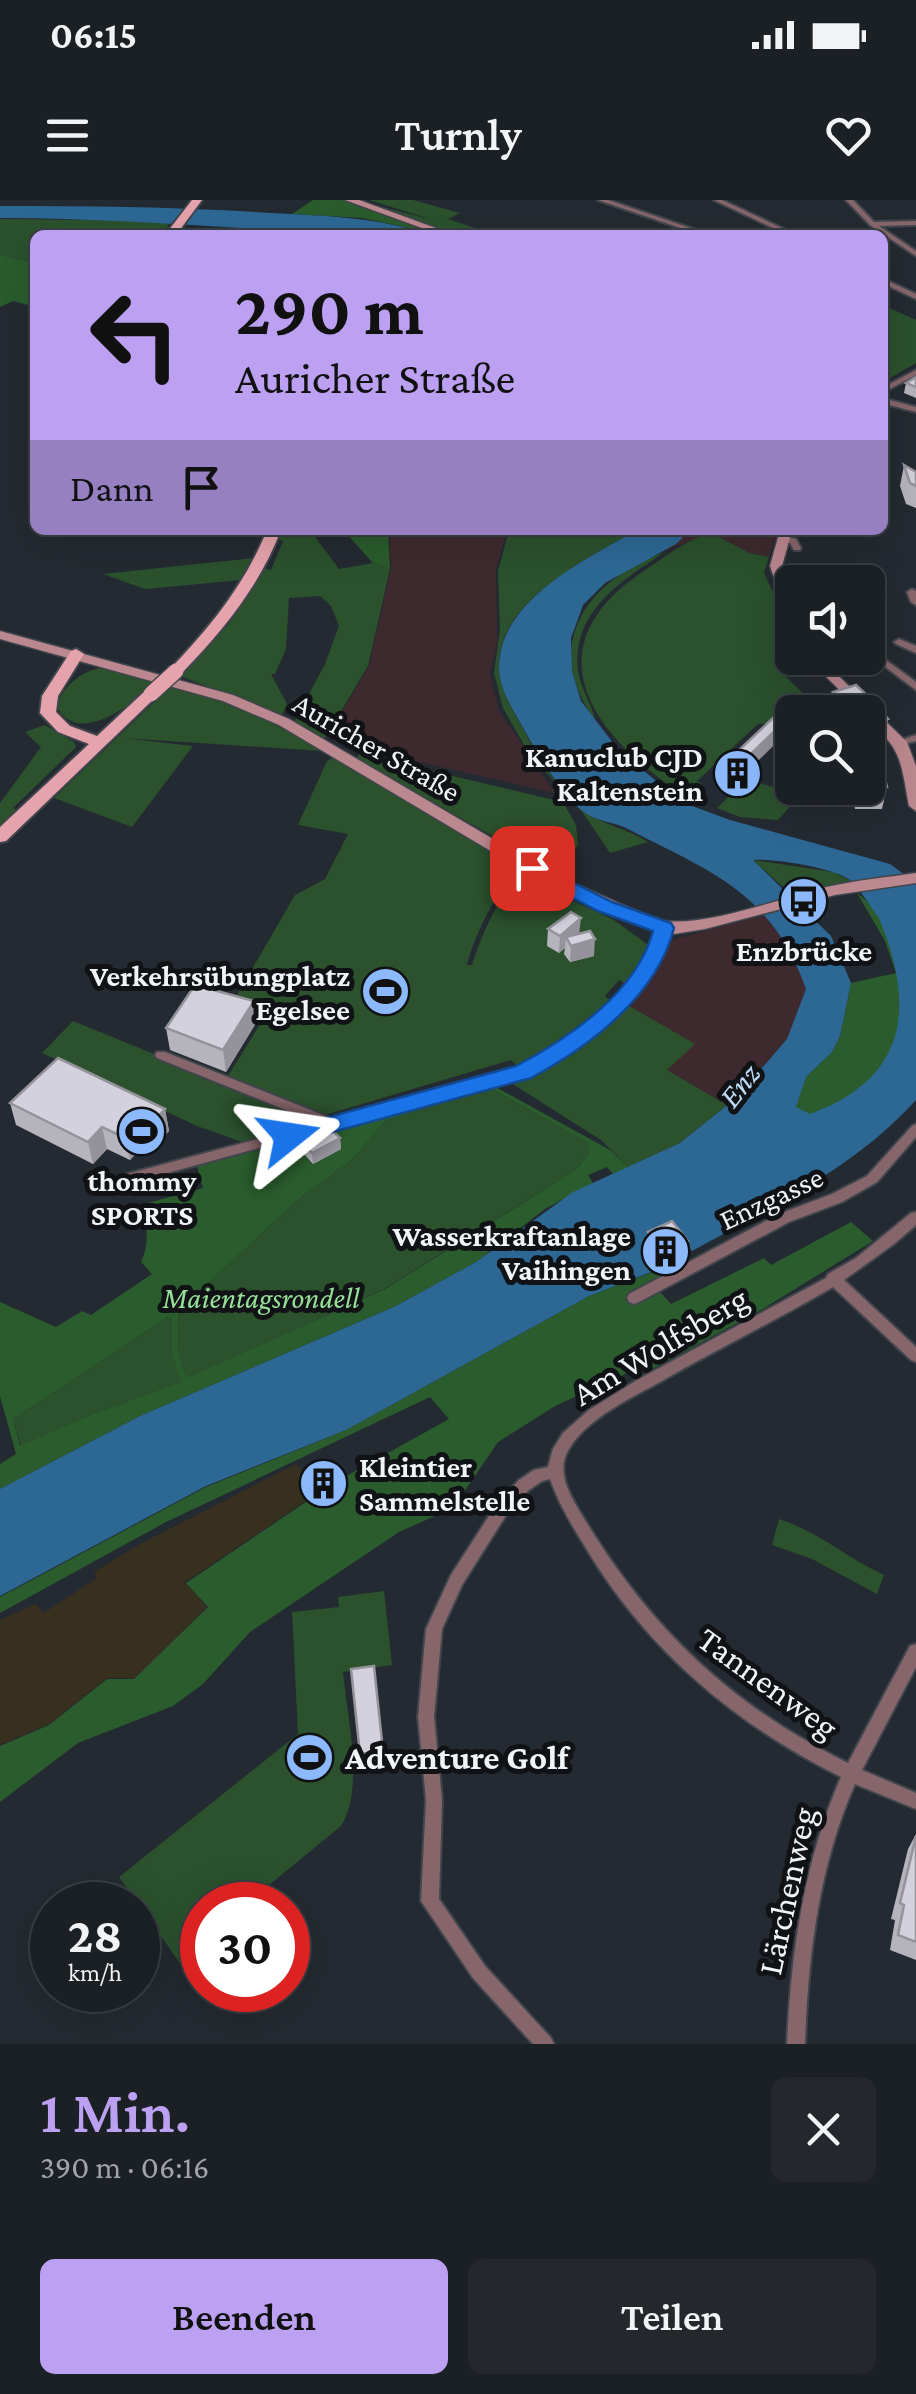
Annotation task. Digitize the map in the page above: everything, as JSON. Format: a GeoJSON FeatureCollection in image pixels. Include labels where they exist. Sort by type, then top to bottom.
{"type":"FeatureCollection","features":[{"type":"Feature","properties":{"kind":"main road"},"geometry":{"type":"LineString","coordinates":[[175,230],[197,200]]}},
{"type":"Feature","properties":{"kind":"main road"},"geometry":{"type":"LineString","coordinates":[[0,837],[176,670],[237,602],[262,562],[272,535]]}},
{"type":"Feature","properties":{"kind":"main road"},"geometry":{"type":"LineString","coordinates":[[82,656],[58,684],[48,702],[48,713],[72,733],[101,739]]}},
{"type":"Feature","properties":{"kind":"main road"},"geometry":{"type":"LineString","coordinates":[[78,728],[124,719]]}},
{"type":"Feature","properties":{"kind":"main road"},"geometry":{"type":"LineString","coordinates":[[55,722],[101,739]]}},
{"type":"Feature","properties":{"kind":"street"},"geometry":{"type":"LineString","coordinates":[[350,200],[436,230]]}},
{"type":"Feature","properties":{"kind":"street"},"geometry":{"type":"LineString","coordinates":[[600,200],[643,207],[696,230]]}},
{"type":"Feature","properties":{"kind":"street"},"geometry":{"type":"LineString","coordinates":[[717,200],[783,230]]}},
{"type":"Feature","properties":{"kind":"street"},"geometry":{"type":"LineString","coordinates":[[849,200],[881,230]]}},
{"type":"Feature","properties":{"kind":"street"},"geometry":{"type":"LineString","coordinates":[[872,224],[916,223]]}},
{"type":"Feature","properties":{"kind":"street"},"geometry":{"type":"LineString","coordinates":[[888,235],[916,254]]}},
{"type":"Feature","properties":{"kind":"street"},"geometry":{"type":"LineString","coordinates":[[888,283],[916,297]]}},
{"type":"Feature","properties":{"kind":"street"},"geometry":{"type":"LineString","coordinates":[[888,388],[916,372]]}},
{"type":"Feature","properties":{"kind":"street"},"geometry":{"type":"LineString","coordinates":[[888,402],[916,410]]}},
{"type":"Feature","properties":{"kind":"street"},"geometry":{"type":"LineString","coordinates":[[776,565],[785,535]]}},
{"type":"Feature","properties":{"kind":"street"},"geometry":{"type":"LineString","coordinates":[[786,535],[796,548]]}},
{"type":"Feature","properties":{"kind":"street","name":"Auricher Straße"},"geometry":{"type":"LineString","coordinates":[[0,634],[228,698],[284,722],[546,877],[605,906],[664,928],[704,924],[798,899],[915,878]]}},
{"type":"Feature","properties":{"kind":"street"},"geometry":{"type":"LineString","coordinates":[[899,642],[916,650]]}},
{"type":"Feature","properties":{"kind":"street"},"geometry":{"type":"LineString","coordinates":[[885,663],[916,686]]}},
{"type":"Feature","properties":{"kind":"street"},"geometry":{"type":"LineString","coordinates":[[832,675],[904,745],[916,806]]}},
{"type":"Feature","properties":{"kind":"street"},"geometry":{"type":"LineString","coordinates":[[127,1179],[501,1080],[557,1054],[602,1019],[630,990],[660,944],[664,928]]}},
{"type":"Feature","properties":{"kind":"street"},"geometry":{"type":"LineString","coordinates":[[161,1055],[334,1124]]}},
{"type":"Feature","properties":{"kind":"street","name":"Enzgasse"},"geometry":{"type":"LineString","coordinates":[[634,1298],[784,1218],[837,1198],[872,1179],[916,1129]]}},
{"type":"Feature","properties":{"kind":"street","name":"Am Wolfsberg"},"geometry":{"type":"LineString","coordinates":[[555,1472],[560,1450],[571,1436],[620,1398],[833,1278],[916,1217]]}},
{"type":"Feature","properties":{"kind":"street"},"geometry":{"type":"LineString","coordinates":[[833,1278],[916,1356]]}},
{"type":"Feature","properties":{"kind":"street"},"geometry":{"type":"LineString","coordinates":[[545,2044],[479,1972],[430,1902],[434,1800],[426,1717],[434,1629],[456,1580],[503,1507],[524,1485],[539,1475],[555,1472]]}},
{"type":"Feature","properties":{"kind":"street","name":"Tannenweg"},"geometry":{"type":"LineString","coordinates":[[555,1472],[576,1517],[612,1577],[680,1660],[755,1719],[812,1756],[916,1802]]}},
{"type":"Feature","properties":{"kind":"street","name":"Lärchenweg"},"geometry":{"type":"LineString","coordinates":[[796,2044],[800,1966],[823,1850],[852,1776],[916,1651]]}},
{"type":"Feature","properties":{"kind":"shaded area"},"geometry":{"type":"Polygon","coordinates":[[[389,535],[506,535],[496,571],[497,643],[490,674],[499,711],[555,793],[346,745],[327,737],[369,666],[391,568],[389,535]]]}},
{"type":"Feature","properties":{"kind":"shaded area"},"geometry":{"type":"Polygon","coordinates":[[[684,535],[707,535],[664,551],[684,535]]]}},
{"type":"Feature","properties":{"kind":"shaded area"},"geometry":{"type":"Polygon","coordinates":[[[716,535],[776,535],[769,557],[749,553],[716,535]]]}},
{"type":"Feature","properties":{"kind":"shaded area"},"geometry":{"type":"Polygon","coordinates":[[[764,915],[792,951],[806,989],[787,1039],[727,1105],[667,1070],[694,1044],[626,1004],[672,940],[764,915]]]}},
{"type":"Feature","properties":{"kind":"shaded area"},"geometry":{"type":"Polygon","coordinates":[[[296,1464],[322,1490],[185,1582],[207,1607],[146,1668],[134,1678],[107,1678],[49,1724],[0,1745],[0,1620],[36,1604],[44,1613],[97,1578],[94,1572],[142,1543],[296,1464]]]}},
{"type":"Feature","properties":{"kind":"green space"},"geometry":{"type":"Polygon","coordinates":[[[313,200],[342,200],[428,230],[362,218],[292,214],[313,200]]]}},
{"type":"Feature","properties":{"kind":"green space"},"geometry":{"type":"Polygon","coordinates":[[[355,200],[433,220],[369,200],[413,200],[460,213],[448,219],[481,230],[440,230],[355,200]]]}},
{"type":"Feature","properties":{"kind":"green space"},"geometry":{"type":"Polygon","coordinates":[[[0,219],[170,221],[166,230],[30,230],[30,262],[0,255],[0,219]]]}},
{"type":"Feature","properties":{"kind":"green space"},"geometry":{"type":"Polygon","coordinates":[[[0,255],[30,262],[30,306],[13,301],[0,307],[0,255]]]}},
{"type":"Feature","properties":{"kind":"green space"},"geometry":{"type":"Polygon","coordinates":[[[888,307],[916,320],[916,363],[888,379],[888,307]]]}},
{"type":"Feature","properties":{"kind":"green space"},"geometry":{"type":"Polygon","coordinates":[[[280,535],[314,535],[339,569],[373,563],[390,569],[368,666],[324,740],[294,722],[325,664],[339,626],[331,606],[320,596],[289,598],[286,649],[275,674],[271,674],[287,704],[282,715],[180,676],[229,624],[265,568],[271,570],[283,541],[279,540],[280,535]]]}},
{"type":"Feature","properties":{"kind":"green space"},"geometry":{"type":"Polygon","coordinates":[[[348,535],[388,535],[390,569],[373,563],[348,535]]]}},
{"type":"Feature","properties":{"kind":"green space"},"geometry":{"type":"Polygon","coordinates":[[[508,535],[624,535],[542,590],[524,607],[501,648],[499,671],[506,695],[537,754],[567,795],[528,752],[503,708],[494,673],[500,629],[498,571],[508,535]]]}},
{"type":"Feature","properties":{"kind":"green space"},"geometry":{"type":"Polygon","coordinates":[[[716,535],[749,553],[769,557],[764,573],[775,597],[775,675],[784,675],[805,695],[775,695],[775,723],[758,724],[697,781],[702,784],[688,798],[625,748],[602,720],[587,691],[582,661],[588,631],[609,600],[694,539],[716,535]]]}},
{"type":"Feature","properties":{"kind":"green space"},"geometry":{"type":"Polygon","coordinates":[[[665,552],[603,599],[583,630],[578,670],[595,720],[579,692],[572,665],[573,640],[580,618],[614,579],[665,552]]]}},
{"type":"Feature","properties":{"kind":"green space"},"geometry":{"type":"Polygon","coordinates":[[[254,558],[242,580],[145,589],[103,574],[254,558]]]}},
{"type":"Feature","properties":{"kind":"green space"},"geometry":{"type":"Polygon","coordinates":[[[102,668],[156,681],[106,718],[78,723],[65,718],[56,705],[64,691],[74,680],[102,668]]]}},
{"type":"Feature","properties":{"kind":"green space"},"geometry":{"type":"Polygon","coordinates":[[[172,685],[249,713],[322,751],[123,738],[193,746],[132,827],[54,798],[172,685]]]}},
{"type":"Feature","properties":{"kind":"green space"},"geometry":{"type":"Polygon","coordinates":[[[45,725],[76,747],[13,808],[17,810],[0,827],[0,803],[41,747],[25,732],[45,725]]]}},
{"type":"Feature","properties":{"kind":"green space"},"geometry":{"type":"Polygon","coordinates":[[[360,754],[563,802],[576,825],[578,845],[572,854],[563,853],[564,857],[551,869],[356,759],[360,754]]]}},
{"type":"Feature","properties":{"kind":"green space"},"geometry":{"type":"Polygon","coordinates":[[[333,758],[525,871],[516,875],[497,897],[467,965],[472,965],[501,899],[527,872],[560,895],[614,920],[651,947],[626,984],[619,980],[605,996],[610,1000],[562,1039],[518,1067],[511,1060],[325,1115],[226,1079],[272,1005],[237,995],[295,895],[325,879],[348,834],[298,825],[327,761],[333,758]]]}},
{"type":"Feature","properties":{"kind":"green space"},"geometry":{"type":"Polygon","coordinates":[[[747,779],[775,788],[775,805],[791,805],[778,820],[740,817],[717,808],[747,779]]]}},
{"type":"Feature","properties":{"kind":"green space"},"geometry":{"type":"Polygon","coordinates":[[[572,801],[593,817],[648,842],[610,853],[572,801]]]}},
{"type":"Feature","properties":{"kind":"green space"},"geometry":{"type":"Polygon","coordinates":[[[753,860],[833,872],[853,882],[792,895],[753,860]]]}},
{"type":"Feature","properties":{"kind":"green space"},"geometry":{"type":"Polygon","coordinates":[[[857,893],[891,934],[899,957],[904,980],[902,1027],[884,1069],[868,1086],[843,1103],[810,1115],[795,1108],[806,1077],[832,1052],[840,1036],[851,983],[896,973],[885,941],[857,893]]]}},
{"type":"Feature","properties":{"kind":"green space"},"geometry":{"type":"Polygon","coordinates":[[[626,1004],[695,1044],[667,1070],[727,1105],[680,1143],[628,1167],[601,1140],[511,1083],[561,1059],[626,1004]]]}},
{"type":"Feature","properties":{"kind":"green space"},"geometry":{"type":"Polygon","coordinates":[[[73,1021],[304,1115],[309,1126],[248,1144],[197,1126],[42,1053],[73,1021]]]}},
{"type":"Feature","properties":{"kind":"green space"},"geometry":{"type":"Polygon","coordinates":[[[492,1085],[610,1150],[628,1167],[613,1174],[607,1167],[588,1175],[593,1183],[545,1209],[476,1262],[396,1306],[140,1416],[0,1489],[0,1464],[16,1454],[0,1396],[0,1302],[56,1327],[82,1311],[91,1315],[152,1274],[141,1262],[146,1234],[140,1205],[203,1188],[197,1166],[492,1085]],[[494,1090],[385,1121],[353,1159],[301,1197],[179,1310],[178,1352],[187,1378],[385,1289],[577,1169],[589,1152],[588,1143],[494,1090]],[[168,1317],[13,1419],[20,1446],[181,1382],[172,1354],[172,1319],[168,1317]]]}},
{"type":"Feature","properties":{"kind":"green space","name":"Maientagsrondell"},"geometry":{"type":"Polygon","coordinates":[[[494,1090],[588,1143],[589,1152],[577,1169],[384,1289],[187,1379],[178,1352],[179,1310],[301,1197],[353,1159],[385,1121],[494,1090]]]}},
{"type":"Feature","properties":{"kind":"green space"},"geometry":{"type":"Polygon","coordinates":[[[851,1222],[873,1241],[761,1310],[652,1369],[647,1364],[555,1406],[498,1442],[453,1508],[399,1532],[250,1632],[203,1684],[173,1706],[78,1743],[0,1802],[0,1746],[49,1725],[107,1679],[134,1679],[208,1607],[186,1583],[334,1483],[449,1419],[430,1397],[166,1522],[0,1613],[0,1597],[206,1487],[346,1430],[589,1296],[656,1271],[660,1276],[651,1282],[671,1304],[764,1258],[771,1265],[851,1222]]]}},
{"type":"Feature","properties":{"kind":"green space"},"geometry":{"type":"Polygon","coordinates":[[[172,1318],[172,1354],[182,1382],[90,1415],[21,1447],[13,1419],[172,1318]]]}},
{"type":"Feature","properties":{"kind":"green space"},"geometry":{"type":"Polygon","coordinates":[[[779,1519],[884,1575],[877,1594],[812,1559],[772,1545],[779,1519]]]}},
{"type":"Feature","properties":{"kind":"green space","name":"Adventure Golf"},"geometry":{"type":"Polygon","coordinates":[[[384,1591],[392,1665],[343,1672],[353,1773],[348,1811],[341,1826],[273,1882],[180,1882],[180,1963],[160,1935],[160,1882],[123,1882],[119,1877],[298,1734],[292,1612],[339,1607],[338,1597],[384,1591]]]}},
{"type":"Feature","properties":{"kind":"water"},"geometry":{"type":"Polygon","coordinates":[[[0,206],[169,208],[312,215],[414,230],[284,230],[0,218],[0,206]]]}},
{"type":"Feature","properties":{"kind":"water"},"geometry":{"type":"Polygon","coordinates":[[[624,535],[685,535],[676,544],[605,583],[583,605],[571,638],[572,671],[581,701],[620,752],[684,803],[730,820],[890,864],[916,883],[916,1100],[839,1166],[692,1251],[672,1232],[645,1247],[662,1268],[589,1296],[346,1430],[206,1486],[0,1596],[0,1489],[140,1416],[396,1306],[476,1262],[573,1192],[680,1143],[736,1098],[787,1039],[806,989],[775,929],[735,888],[711,872],[626,828],[588,815],[576,805],[537,752],[502,686],[502,647],[511,626],[542,590],[624,535]],[[753,860],[831,936],[851,983],[840,1036],[832,1052],[806,1077],[796,1107],[810,1114],[843,1099],[867,1081],[885,1060],[895,1036],[898,981],[879,918],[851,881],[819,868],[753,860]]]}},
{"type":"Feature","properties":{"kind":"building"},"geometry":{"type":"Polygon","coordinates":[[[904,465],[916,472],[916,486],[910,483],[904,465]]]}},
{"type":"Feature","properties":{"kind":"building"},"geometry":{"type":"Polygon","coordinates":[[[856,685],[867,695],[836,695],[833,692],[856,685]]]}},
{"type":"Feature","properties":{"kind":"building"},"geometry":{"type":"Polygon","coordinates":[[[775,719],[775,731],[730,774],[719,769],[775,719]]]}},
{"type":"Feature","properties":{"kind":"building"},"geometry":{"type":"Polygon","coordinates":[[[571,912],[581,918],[560,936],[548,929],[571,912]]]}},
{"type":"Feature","properties":{"kind":"building"},"geometry":{"type":"Polygon","coordinates":[[[590,931],[595,939],[571,946],[566,937],[590,931]]]}},
{"type":"Feature","properties":{"kind":"building"},"geometry":{"type":"Polygon","coordinates":[[[195,985],[254,1001],[223,1050],[166,1028],[195,985]]]}},
{"type":"Feature","properties":{"kind":"building"},"geometry":{"type":"Polygon","coordinates":[[[58,1058],[165,1109],[145,1130],[137,1126],[125,1138],[102,1127],[88,1142],[10,1103],[58,1058]]]}},
{"type":"Feature","properties":{"kind":"building"},"geometry":{"type":"Polygon","coordinates":[[[332,1130],[340,1138],[312,1153],[303,1143],[332,1130]]]}},
{"type":"Feature","properties":{"kind":"building"},"geometry":{"type":"Polygon","coordinates":[[[672,1221],[688,1241],[665,1252],[648,1232],[672,1221]]]}},
{"type":"Feature","properties":{"kind":"building"},"geometry":{"type":"Polygon","coordinates":[[[374,1666],[383,1751],[360,1754],[351,1669],[374,1666]]]}},
{"type":"Feature","properties":{"kind":"building"},"geometry":{"type":"Polygon","coordinates":[[[916,1836],[916,1942],[898,1935],[904,1905],[900,1903],[916,1836]]]}},
{"type":"Feature","properties":{"kind":"place","name":"Kanuclub CJD Kaltenstein"},"geometry":{"type":"Point","coordinates":[738,773]}},
{"type":"Feature","properties":{"kind":"place","name":"Enzbrücke"},"geometry":{"type":"Point","coordinates":[804,901]}},
{"type":"Feature","properties":{"kind":"place","name":"Verkehrsübungplatz Egelsee"},"geometry":{"type":"Point","coordinates":[385,992]}},
{"type":"Feature","properties":{"kind":"place","name":"thommy SPORTS"},"geometry":{"type":"Point","coordinates":[142,1131]}},
{"type":"Feature","properties":{"kind":"place","name":"Wasserkraftanlage Vaihingen"},"geometry":{"type":"Point","coordinates":[666,1252]}},
{"type":"Feature","properties":{"kind":"place","name":"Kleintier Sammelstelle"},"geometry":{"type":"Point","coordinates":[324,1483]}},
{"type":"Feature","properties":{"kind":"place","name":"Adventure Golf"},"geometry":{"type":"Point","coordinates":[310,1757]}},
{"type":"Feature","properties":{"kind":"route"},"geometry":{"type":"LineString","coordinates":[[289,1136],[523,1072],[557,1054],[602,1019],[630,990],[660,944],[664,928],[605,906],[532,868]]}},
{"type":"Feature","properties":{"kind":"water label","name":"Enz"},"geometry":{"type":"Point","coordinates":[739,1085]}}]}
